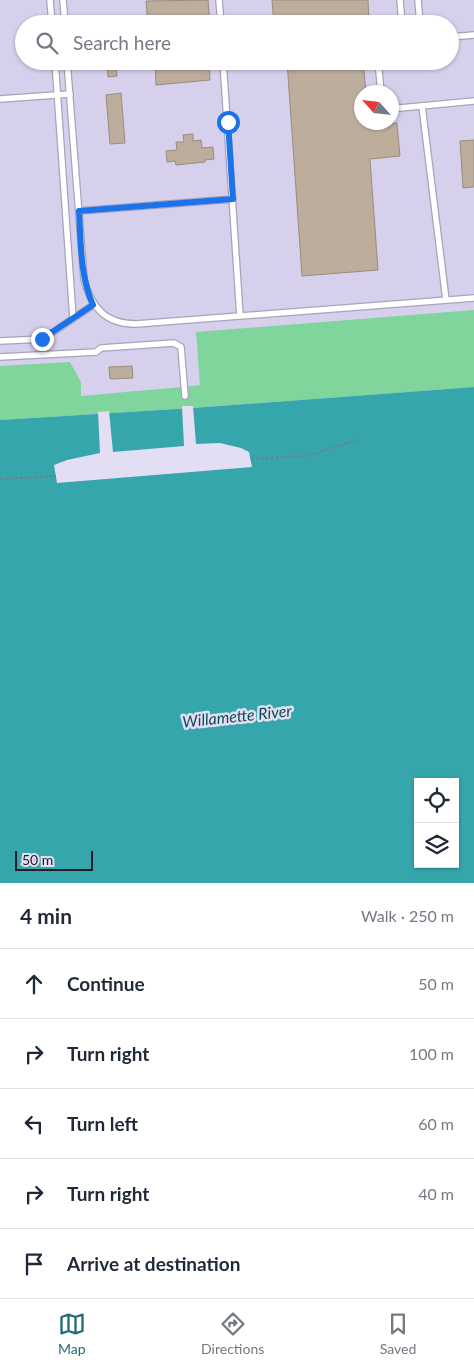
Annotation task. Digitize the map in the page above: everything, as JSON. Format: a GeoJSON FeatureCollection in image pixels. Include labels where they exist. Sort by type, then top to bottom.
{"type":"FeatureCollection","features":[{"type":"Feature","properties":{"kind":"lane"},"geometry":{"type":"LineString","coordinates":[[50,0],[51,15]]}},
{"type":"Feature","properties":{"kind":"lane"},"geometry":{"type":"LineString","coordinates":[[63,0],[64,15]]}},
{"type":"Feature","properties":{"kind":"lane"},"geometry":{"type":"LineString","coordinates":[[219,0],[220,15]]}},
{"type":"Feature","properties":{"kind":"lane"},"geometry":{"type":"LineString","coordinates":[[400,0],[401,15]]}},
{"type":"Feature","properties":{"kind":"lane"},"geometry":{"type":"LineString","coordinates":[[418,0],[419,15]]}},
{"type":"Feature","properties":{"kind":"lane"},"geometry":{"type":"LineString","coordinates":[[459,36],[474,35]]}},
{"type":"Feature","properties":{"kind":"lane"},"geometry":{"type":"LineString","coordinates":[[56,70],[73,318]]}},
{"type":"Feature","properties":{"kind":"lane"},"geometry":{"type":"LineString","coordinates":[[68,70],[84,279],[93,305],[110,319],[127,324],[474,298]]}},
{"type":"Feature","properties":{"kind":"lane"},"geometry":{"type":"LineString","coordinates":[[224,70],[240,316]]}},
{"type":"Feature","properties":{"kind":"lane"},"geometry":{"type":"LineString","coordinates":[[379,70],[380,85]]}},
{"type":"Feature","properties":{"kind":"lane"},"geometry":{"type":"LineString","coordinates":[[0,98],[70,94]]}},
{"type":"Feature","properties":{"kind":"lane"},"geometry":{"type":"LineString","coordinates":[[399,108],[474,101]]}},
{"type":"Feature","properties":{"kind":"lane"},"geometry":{"type":"LineString","coordinates":[[422,106],[446,300]]}},
{"type":"Feature","properties":{"kind":"lane"},"geometry":{"type":"LineString","coordinates":[[79,211],[233,199]]}},
{"type":"Feature","properties":{"kind":"lane"},"geometry":{"type":"LineString","coordinates":[[0,341],[42,339],[93,305]]}},
{"type":"Feature","properties":{"kind":"lane"},"geometry":{"type":"LineString","coordinates":[[0,357],[96,352],[102,348],[174,343],[181,347],[185,396]]}},
{"type":"Feature","properties":{"kind":"path"},"geometry":{"type":"LineString","coordinates":[[251,459],[307,456],[356,440]]}},
{"type":"Feature","properties":{"kind":"path"},"geometry":{"type":"LineString","coordinates":[[0,479],[56,476]]}},
{"type":"Feature","properties":{"kind":"shaded area"},"geometry":{"type":"Polygon","coordinates":[[[0,0],[474,0],[474,387],[0,420],[0,0]]]}},
{"type":"Feature","properties":{"kind":"shaded area"},"geometry":{"type":"Polygon","coordinates":[[[474,310],[474,387],[0,420],[0,366],[70,362],[81,382],[81,396],[193,386],[200,385],[196,332],[474,310]]]}},
{"type":"Feature","properties":{"kind":"water","name":"Willamette River"},"geometry":{"type":"Polygon","coordinates":[[[474,387],[474,883],[0,883],[0,420],[474,387]]]}},
{"type":"Feature","properties":{"kind":"pier"},"geometry":{"type":"Polygon","coordinates":[[[182,406],[193,406],[196,444],[220,443],[241,448],[249,452],[252,467],[57,483],[54,465],[67,460],[100,453],[98,412],[109,411],[113,452],[184,446],[182,406]]]}},
{"type":"Feature","properties":{"kind":"building"},"geometry":{"type":"Polygon","coordinates":[[[208,0],[209,15],[147,15],[146,1],[208,0]]]}},
{"type":"Feature","properties":{"kind":"building"},"geometry":{"type":"Polygon","coordinates":[[[272,0],[368,0],[369,15],[273,15],[272,0]]]}},
{"type":"Feature","properties":{"kind":"building"},"geometry":{"type":"Polygon","coordinates":[[[108,70],[117,70],[117,76],[108,77],[108,70]]]}},
{"type":"Feature","properties":{"kind":"building"},"geometry":{"type":"Polygon","coordinates":[[[155,70],[209,70],[210,80],[156,85],[155,70]]]}},
{"type":"Feature","properties":{"kind":"building"},"geometry":{"type":"Polygon","coordinates":[[[288,70],[364,70],[365,85],[354,85],[354,130],[398,130],[400,156],[370,159],[378,270],[302,276],[288,70]]]}},
{"type":"Feature","properties":{"kind":"building"},"geometry":{"type":"Polygon","coordinates":[[[121,93],[125,143],[110,144],[106,95],[121,93]]]}},
{"type":"Feature","properties":{"kind":"building"},"geometry":{"type":"Polygon","coordinates":[[[193,134],[193,141],[201,140],[202,148],[213,147],[214,159],[205,160],[205,162],[176,165],[175,161],[167,162],[166,151],[177,150],[176,142],[184,142],[183,135],[193,134]]]}},
{"type":"Feature","properties":{"kind":"building"},"geometry":{"type":"Polygon","coordinates":[[[474,140],[474,187],[463,188],[460,141],[474,140]]]}},
{"type":"Feature","properties":{"kind":"building"},"geometry":{"type":"Polygon","coordinates":[[[132,366],[133,378],[110,379],[109,367],[132,366]]]}},
{"type":"Feature","properties":{"kind":"route"},"geometry":{"type":"LineString","coordinates":[[42,339],[93,305],[84,279],[79,211],[233,199],[228,122]]}}]}
